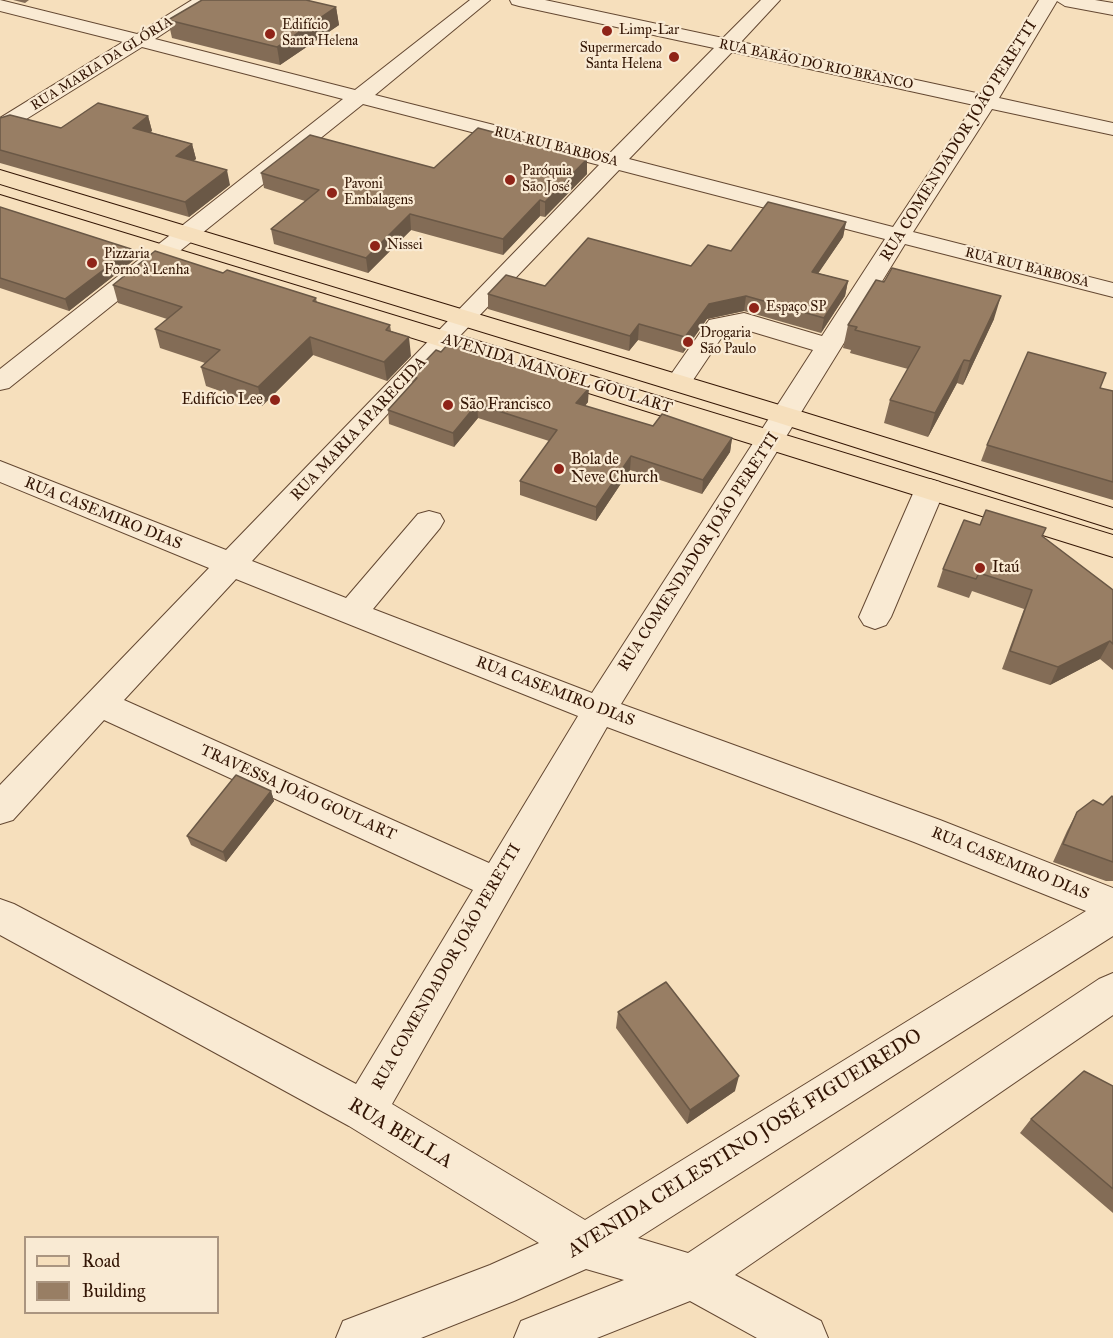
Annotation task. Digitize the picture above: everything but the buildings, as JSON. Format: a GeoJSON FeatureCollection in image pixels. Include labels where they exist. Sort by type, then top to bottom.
{"type":"FeatureCollection","features":[{"type":"Feature","properties":{"kind":"main road","name":"AVENIDA MANOEL GOULART"},"geometry":{"type":"LineString","coordinates":[[0,177],[188,234],[454,328],[778,428],[1113,519]]}},
{"type":"Feature","properties":{"kind":"main road","name":"AVENIDA MANOEL GOULART"},"geometry":{"type":"LineString","coordinates":[[0,202],[164,252],[454,328],[678,383],[778,428],[930,489],[1113,546]]}},
{"type":"Feature","properties":{"kind":"street","name":"RUA MARIA DA GLÓRIA"},"geometry":{"type":"LineString","coordinates":[[0,127],[205,0]]}},
{"type":"Feature","properties":{"kind":"street"},"geometry":{"type":"LineString","coordinates":[[0,382],[481,0]]}},
{"type":"Feature","properties":{"kind":"street","name":"RUA BARÃO DO RIO BRANCO"},"geometry":{"type":"LineString","coordinates":[[519,0],[613,13],[728,46],[1113,129]]}},
{"type":"Feature","properties":{"kind":"street","name":"RUA MARIA APARECIDA"},"geometry":{"type":"LineString","coordinates":[[0,809],[454,328],[771,0]]}},
{"type":"Feature","properties":{"kind":"street","name":"RUA COMENDADOR JOÃO PERETTI"},"geometry":{"type":"LineString","coordinates":[[364,1111],[598,710],[898,235],[986,102],[1048,0]]}},
{"type":"Feature","properties":{"kind":"street"},"geometry":{"type":"LineString","coordinates":[[1065,0],[1113,9]]}},
{"type":"Feature","properties":{"kind":"street","name":"RUA RUI BARBOSA"},"geometry":{"type":"LineString","coordinates":[[0,5],[1113,290]]}},
{"type":"Feature","properties":{"kind":"street"},"geometry":{"type":"LineString","coordinates":[[678,383],[718,325],[744,321],[829,346]]}},
{"type":"Feature","properties":{"kind":"street","name":"RUA CASEMIRO DIAS"},"geometry":{"type":"LineString","coordinates":[[0,471],[229,566],[598,710],[927,831],[1113,905]]}},
{"type":"Feature","properties":{"kind":"street"},"geometry":{"type":"LineString","coordinates":[[875,617],[930,489]]}},
{"type":"Feature","properties":{"kind":"street"},"geometry":{"type":"LineString","coordinates":[[351,613],[429,521]]}},
{"type":"Feature","properties":{"kind":"street","name":"TRAVESSA JOÃO GOULART"},"geometry":{"type":"LineString","coordinates":[[101,704],[495,883]]}},
{"type":"Feature","properties":{"kind":"street","name":"AVENIDA CELESTINO JOSÉ FIGUEIREDO"},"geometry":{"type":"LineString","coordinates":[[360,1338],[498,1285],[585,1246],[1113,915]]}},
{"type":"Feature","properties":{"kind":"street","name":"RUA BELLA"},"geometry":{"type":"LineString","coordinates":[[0,916],[364,1111],[585,1246],[692,1277],[804,1338]]}},
{"type":"Feature","properties":{"kind":"street"},"geometry":{"type":"LineString","coordinates":[[538,1338],[692,1277],[1113,992]]}},
{"type":"Feature","properties":{"kind":"place","name":"Limp-Lar"},"geometry":{"type":"Point","coordinates":[607,31]}},
{"type":"Feature","properties":{"kind":"place","name":"Edifício Santa Helena"},"geometry":{"type":"Point","coordinates":[270,34]}},
{"type":"Feature","properties":{"kind":"place","name":"Supermercado Santa Helena"},"geometry":{"type":"Point","coordinates":[674,57]}},
{"type":"Feature","properties":{"kind":"place","name":"Paróquia São José"},"geometry":{"type":"Point","coordinates":[510,180]}},
{"type":"Feature","properties":{"kind":"place","name":"Pavoni Embalagens"},"geometry":{"type":"Point","coordinates":[332,193]}},
{"type":"Feature","properties":{"kind":"place","name":"Nissei"},"geometry":{"type":"Point","coordinates":[375,246]}},
{"type":"Feature","properties":{"kind":"place","name":"Pizzaria Forno à Lenha"},"geometry":{"type":"Point","coordinates":[92,263]}},
{"type":"Feature","properties":{"kind":"place","name":"Espaço SP"},"geometry":{"type":"Point","coordinates":[754,308]}},
{"type":"Feature","properties":{"kind":"place","name":"Drogaria São Paulo"},"geometry":{"type":"Point","coordinates":[688,342]}},
{"type":"Feature","properties":{"kind":"place","name":"Edifício Lee"},"geometry":{"type":"Point","coordinates":[275,400]}},
{"type":"Feature","properties":{"kind":"place","name":"São Francisco"},"geometry":{"type":"Point","coordinates":[448,405]}},
{"type":"Feature","properties":{"kind":"place","name":"Bola de Neve Church"},"geometry":{"type":"Point","coordinates":[559,469]}},
{"type":"Feature","properties":{"kind":"place","name":"Itaú"},"geometry":{"type":"Point","coordinates":[980,568]}}]}
